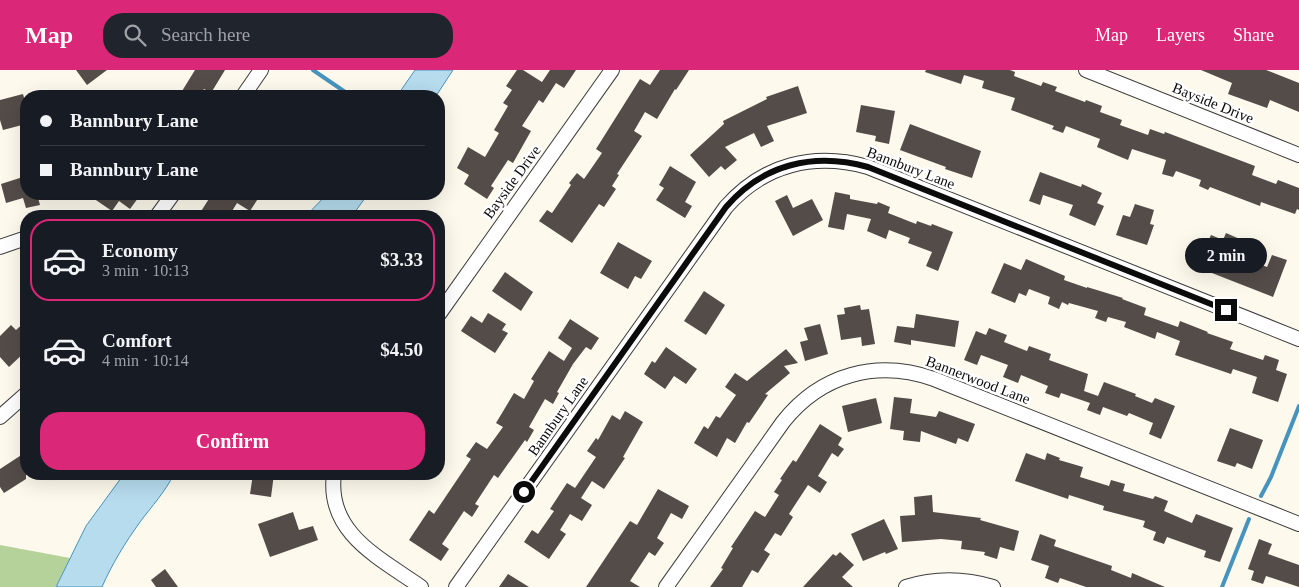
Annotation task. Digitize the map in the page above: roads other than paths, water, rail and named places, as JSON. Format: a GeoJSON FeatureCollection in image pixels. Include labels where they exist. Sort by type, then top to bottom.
{"type":"FeatureCollection","features":[{"type":"Feature","properties":{"kind":"street"},"geometry":{"type":"LineString","coordinates":[[246,90],[261,70]]}},
{"type":"Feature","properties":{"kind":"street","name":"Bayside Drive"},"geometry":{"type":"LineString","coordinates":[[445,306],[612,70]]}},
{"type":"Feature","properties":{"kind":"street","name":"Bayside Drive"},"geometry":{"type":"LineString","coordinates":[[1086,70],[1299,155]]}},
{"type":"Feature","properties":{"kind":"street","name":"Bannbury Lane"},"geometry":{"type":"LineString","coordinates":[[456,587],[726,207],[750,184],[784,167],[834,160],[868,167],[1299,339]]}},
{"type":"Feature","properties":{"kind":"street"},"geometry":{"type":"LineString","coordinates":[[0,247],[20,240]]}},
{"type":"Feature","properties":{"kind":"street","name":"Bannerwood Lane"},"geometry":{"type":"LineString","coordinates":[[666,587],[796,406],[812,393],[831,382],[872,370],[903,371],[934,379],[1299,524]]}},
{"type":"Feature","properties":{"kind":"street"},"geometry":{"type":"LineString","coordinates":[[0,417],[20,399]]}},
{"type":"Feature","properties":{"kind":"street"},"geometry":{"type":"LineString","coordinates":[[333,480],[334,501],[339,516],[349,532],[368,550],[421,587]]}},
{"type":"Feature","properties":{"kind":"street"},"geometry":{"type":"LineString","coordinates":[[906,587],[930,581],[953,580],[976,582],[993,587]]}},
{"type":"Feature","properties":{"kind":"water"},"geometry":{"type":"Polygon","coordinates":[[[415,70],[453,70],[440,90],[401,90],[415,70]]]}},
{"type":"Feature","properties":{"kind":"water"},"geometry":{"type":"Polygon","coordinates":[[[321,200],[364,200],[356,210],[312,210],[321,200]]]}},
{"type":"Feature","properties":{"kind":"water"},"geometry":{"type":"Polygon","coordinates":[[[120,480],[171,480],[124,546],[102,587],[56,587],[86,526],[120,480]]]}},
{"type":"Feature","properties":{"kind":"waterway"},"geometry":{"type":"LineString","coordinates":[[313,70],[342,90]]}},
{"type":"Feature","properties":{"kind":"waterway"},"geometry":{"type":"LineString","coordinates":[[1261,496],[1271,477],[1299,406]]}},
{"type":"Feature","properties":{"kind":"waterway"},"geometry":{"type":"LineString","coordinates":[[1222,587],[1249,519]]}}]}
